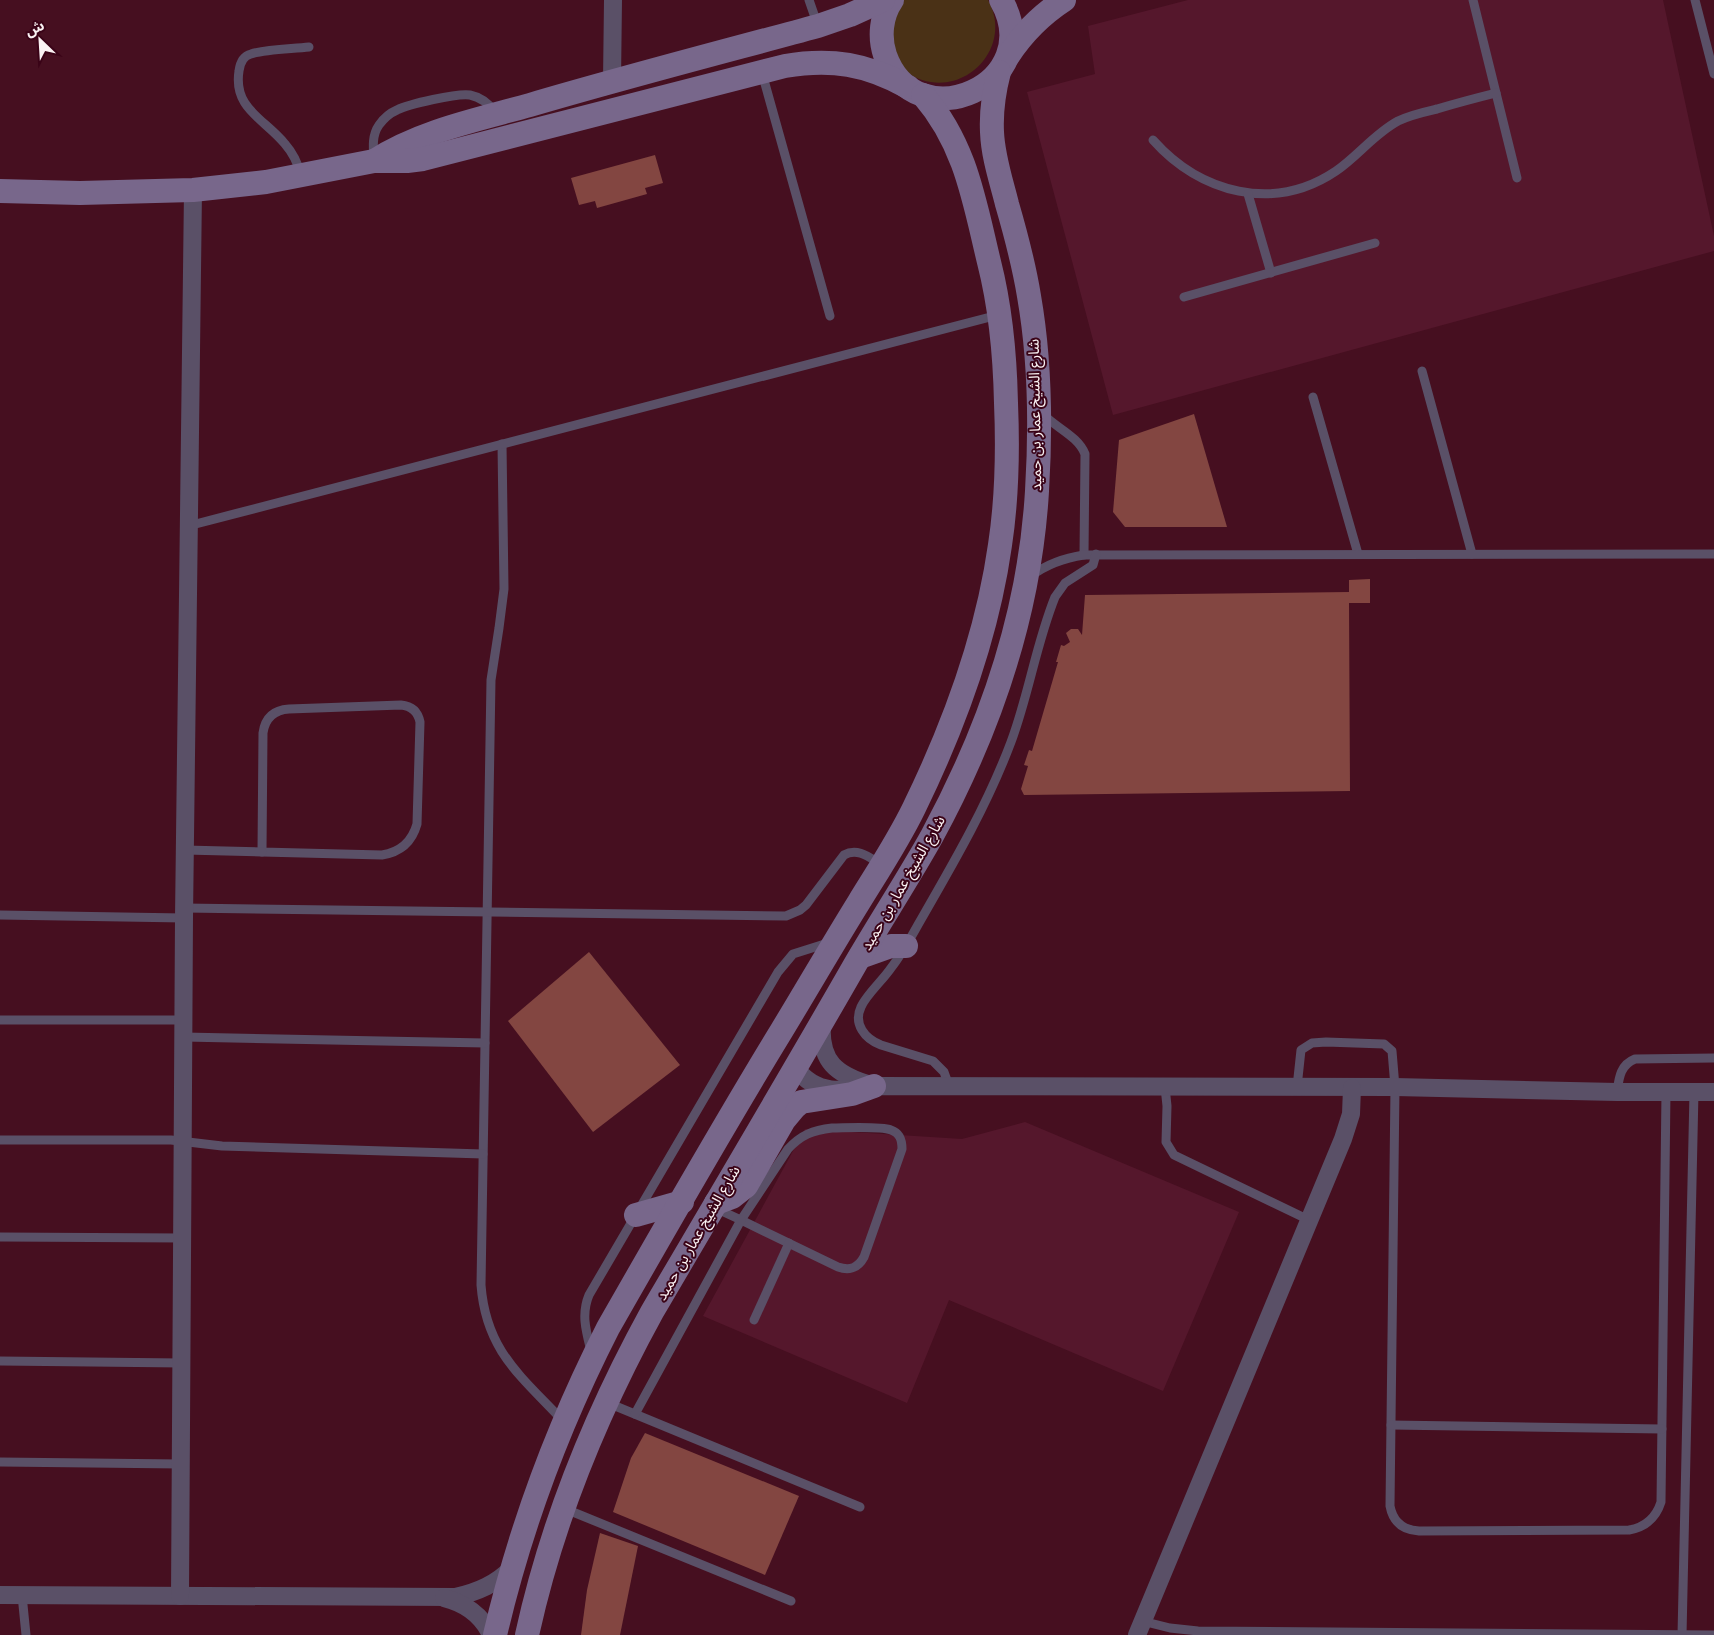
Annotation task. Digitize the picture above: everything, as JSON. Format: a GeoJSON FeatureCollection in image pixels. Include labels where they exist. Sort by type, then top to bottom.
{"type":"FeatureCollection","features":[{"type":"Feature","properties":{"kind":"street"},"geometry":{"type":"LineString","coordinates":[[612,81],[613,0]]}},
{"type":"Feature","properties":{"kind":"street"},"geometry":{"type":"LineString","coordinates":[[374,161],[395,148],[418,138],[612,81],[818,26],[850,15],[883,0]]}},
{"type":"Feature","properties":{"kind":"street","name":"شارع الشيخ عمار بن حميد"},"geometry":{"type":"LineString","coordinates":[[495,1635],[537,1490],[564,1421],[592,1359],[737,1104],[882,865],[914,808],[957,706],[974,660],[989,604],[1000,544],[1006,483],[1006,384],[1000,315],[992,271],[963,160],[950,132],[915,91],[897,76],[888,64],[881,34],[883,20],[892,0]]}},
{"type":"Feature","properties":{"kind":"street","name":"شارع الشيخ عمار بن حميد"},"geometry":{"type":"LineString","coordinates":[[528,1635],[544,1567],[563,1508],[583,1454],[606,1402],[652,1312],[932,837],[973,751],[1005,666],[1027,580],[1037,494],[1038,408],[1036,349],[1028,293],[1021,253],[993,144],[992,115],[1010,41],[1010,24],[1006,9],[1001,0]]}},
{"type":"Feature","properties":{"kind":"street"},"geometry":{"type":"LineString","coordinates":[[0,191],[80,193],[193,190],[266,182],[374,161],[406,161],[439,156],[803,63],[839,63],[875,71],[915,91],[939,99],[956,98],[972,93],[987,84],[1031,26],[1046,12],[1064,0]]}},
{"type":"Feature","properties":{"kind":"street"},"geometry":{"type":"LineString","coordinates":[[180,1596],[184,913],[193,190]]}},
{"type":"Feature","properties":{"kind":"street"},"geometry":{"type":"LineString","coordinates":[[865,892],[861,920],[794,1040],[792,1054],[796,1068],[809,1082],[827,1090],[846,1090],[874,1086],[1395,1087],[1617,1092],[1714,1092]]}},
{"type":"Feature","properties":{"kind":"street"},"geometry":{"type":"LineString","coordinates":[[860,957],[895,945],[906,946]]}},
{"type":"Feature","properties":{"kind":"street"},"geometry":{"type":"LineString","coordinates":[[822,1023],[822,1045],[831,1064],[848,1077],[874,1086]]}},
{"type":"Feature","properties":{"kind":"street"},"geometry":{"type":"LineString","coordinates":[[715,1205],[732,1197],[746,1186],[784,1120],[801,1102],[852,1094],[874,1086]]}},
{"type":"Feature","properties":{"kind":"street"},"geometry":{"type":"LineString","coordinates":[[1140,1628],[1348,1127],[1351,1114],[1352,1088]]}},
{"type":"Feature","properties":{"kind":"street"},"geometry":{"type":"LineString","coordinates":[[636,1215],[682,1202]]}},
{"type":"Feature","properties":{"kind":"street"},"geometry":{"type":"LineString","coordinates":[[0,1595],[455,1597],[481,1590],[504,1576],[514,1566]]}},
{"type":"Feature","properties":{"kind":"street"},"geometry":{"type":"LineString","coordinates":[[441,1597],[464,1605],[482,1621],[491,1635]]}},
{"type":"Feature","properties":{"kind":"lane"},"geometry":{"type":"LineString","coordinates":[[810,0],[818,26]]}},
{"type":"Feature","properties":{"kind":"lane"},"geometry":{"type":"LineString","coordinates":[[1472,0],[1517,178]]}},
{"type":"Feature","properties":{"kind":"lane"},"geometry":{"type":"LineString","coordinates":[[1694,0],[1714,74]]}},
{"type":"Feature","properties":{"kind":"lane"},"geometry":{"type":"LineString","coordinates":[[302,176],[287,146],[247,107],[239,90],[237,80],[242,61],[249,54],[309,47]]}},
{"type":"Feature","properties":{"kind":"lane"},"geometry":{"type":"LineString","coordinates":[[762,72],[830,316]]}},
{"type":"Feature","properties":{"kind":"lane"},"geometry":{"type":"LineString","coordinates":[[1153,140],[1170,158],[1190,172],[1218,186],[1248,194],[1279,193],[1309,186],[1336,171],[1381,133],[1398,122],[1417,114],[1496,93]]}},
{"type":"Feature","properties":{"kind":"lane"},"geometry":{"type":"LineString","coordinates":[[374,161],[373,140],[376,132],[385,118],[400,108],[462,95],[485,102],[497,114]]}},
{"type":"Feature","properties":{"kind":"lane"},"geometry":{"type":"LineString","coordinates":[[1248,194],[1271,273]]}},
{"type":"Feature","properties":{"kind":"lane"},"geometry":{"type":"LineString","coordinates":[[1184,297],[1376,244]]}},
{"type":"Feature","properties":{"kind":"lane"},"geometry":{"type":"LineString","coordinates":[[188,526],[1000,315]]}},
{"type":"Feature","properties":{"kind":"lane"},"geometry":{"type":"LineString","coordinates":[[1422,372],[1472,554]]}},
{"type":"Feature","properties":{"kind":"lane"},"geometry":{"type":"LineString","coordinates":[[1313,397],[1358,554]]}},
{"type":"Feature","properties":{"kind":"lane"},"geometry":{"type":"LineString","coordinates":[[1038,408],[1055,425],[1079,443],[1084,454],[1084,554]]}},
{"type":"Feature","properties":{"kind":"lane"},"geometry":{"type":"LineString","coordinates":[[502,444],[504,569],[501,618],[491,680],[481,1285],[485,1316],[497,1346],[506,1360],[564,1421]]}},
{"type":"Feature","properties":{"kind":"lane"},"geometry":{"type":"LineString","coordinates":[[1027,580],[1048,565],[1059,560],[1084,554],[1714,554]]}},
{"type":"Feature","properties":{"kind":"lane"},"geometry":{"type":"LineString","coordinates":[[949,1086],[944,1072],[933,1061],[873,1042],[862,1030],[859,1023],[860,1008],[906,946],[970,835],[999,772],[1023,707],[1054,597],[1065,583],[1094,565],[1096,554]]}},
{"type":"Feature","properties":{"kind":"lane"},"geometry":{"type":"LineString","coordinates":[[185,850],[262,852],[382,855],[390,854],[405,845],[414,832],[416,824],[420,722],[416,712],[407,706],[401,705],[289,709],[271,715],[267,720],[263,733],[262,852]]}},
{"type":"Feature","properties":{"kind":"lane"},"geometry":{"type":"LineString","coordinates":[[0,915],[487,912],[786,916],[793,914],[806,905],[840,860],[849,852],[861,853],[882,865]]}},
{"type":"Feature","properties":{"kind":"lane"},"geometry":{"type":"LineString","coordinates":[[592,1359],[584,1317],[586,1302],[636,1215],[782,965],[793,954],[836,941]]}},
{"type":"Feature","properties":{"kind":"lane"},"geometry":{"type":"LineString","coordinates":[[0,1020],[485,1043]]}},
{"type":"Feature","properties":{"kind":"lane"},"geometry":{"type":"LineString","coordinates":[[1297,1088],[1301,1050],[1312,1044],[1346,1041],[1384,1044],[1392,1051],[1395,1087],[1390,1506],[1396,1522],[1410,1531],[1419,1532],[1629,1530],[1638,1528],[1653,1518],[1658,1510],[1661,1502],[1666,1092]]}},
{"type":"Feature","properties":{"kind":"lane"},"geometry":{"type":"LineString","coordinates":[[1617,1092],[1622,1070],[1629,1061],[1635,1059],[1714,1058]]}},
{"type":"Feature","properties":{"kind":"lane"},"geometry":{"type":"LineString","coordinates":[[1165,1087],[1167,1106],[1166,1142],[1174,1154],[1309,1220]]}},
{"type":"Feature","properties":{"kind":"lane"},"geometry":{"type":"LineString","coordinates":[[1682,1635],[1694,1092]]}},
{"type":"Feature","properties":{"kind":"lane"},"geometry":{"type":"LineString","coordinates":[[635,1414],[741,1220],[796,1140],[807,1133],[819,1129],[832,1128],[886,1129],[897,1133],[900,1137],[902,1149],[864,1258],[858,1266],[849,1270],[741,1220],[715,1205]]}},
{"type":"Feature","properties":{"kind":"lane"},"geometry":{"type":"LineString","coordinates":[[0,1140],[183,1140],[222,1146],[483,1154]]}},
{"type":"Feature","properties":{"kind":"lane"},"geometry":{"type":"LineString","coordinates":[[0,1237],[183,1238]]}},
{"type":"Feature","properties":{"kind":"lane"},"geometry":{"type":"LineString","coordinates":[[754,1320],[789,1243]]}},
{"type":"Feature","properties":{"kind":"lane"},"geometry":{"type":"LineString","coordinates":[[0,1361],[182,1363]]}},
{"type":"Feature","properties":{"kind":"lane"},"geometry":{"type":"LineString","coordinates":[[606,1402],[860,1507]]}},
{"type":"Feature","properties":{"kind":"lane"},"geometry":{"type":"LineString","coordinates":[[1391,1425],[1662,1429]]}},
{"type":"Feature","properties":{"kind":"lane"},"geometry":{"type":"LineString","coordinates":[[0,1462],[181,1464]]}},
{"type":"Feature","properties":{"kind":"lane"},"geometry":{"type":"LineString","coordinates":[[563,1508],[791,1600]]}},
{"type":"Feature","properties":{"kind":"lane"},"geometry":{"type":"LineString","coordinates":[[22,1595],[26,1635]]}},
{"type":"Feature","properties":{"kind":"lane"},"geometry":{"type":"LineString","coordinates":[[1140,1628],[1170,1628],[1198,1631],[1714,1635]]}},
{"type":"Feature","properties":{"kind":"shaded area"},"geometry":{"type":"Polygon","coordinates":[[[893,0],[988,0],[994,17],[995,33],[991,49],[971,73],[956,80],[940,83],[922,80],[913,76],[892,56],[893,0]]]}},
{"type":"Feature","properties":{"kind":"shaded area"},"geometry":{"type":"Polygon","coordinates":[[[1188,0],[1663,0],[1714,236],[1714,251],[1113,415],[1027,92],[1095,74],[1088,26],[1188,0]]]}},
{"type":"Feature","properties":{"kind":"shaded area"},"geometry":{"type":"Polygon","coordinates":[[[1025,1122],[1239,1212],[1163,1391],[949,1300],[907,1403],[703,1316],[805,1129],[962,1139],[1025,1122]]]}},
{"type":"Feature","properties":{"kind":"building"},"geometry":{"type":"Polygon","coordinates":[[[655,155],[663,183],[645,188],[647,194],[597,208],[595,201],[579,205],[571,178],[655,155]]]}},
{"type":"Feature","properties":{"kind":"building"},"geometry":{"type":"Polygon","coordinates":[[[1194,414],[1227,527],[1125,527],[1113,512],[1119,440],[1194,414]]]}},
{"type":"Feature","properties":{"kind":"building"},"geometry":{"type":"Polygon","coordinates":[[[1370,579],[1370,603],[1349,603],[1350,791],[1024,795],[1021,789],[1028,766],[1024,765],[1029,750],[1032,751],[1058,662],[1056,662],[1061,645],[1064,646],[1070,642],[1066,633],[1071,629],[1078,629],[1082,635],[1085,595],[1349,592],[1349,580],[1370,579]]]}},
{"type":"Feature","properties":{"kind":"building"},"geometry":{"type":"Polygon","coordinates":[[[589,952],[680,1065],[593,1132],[508,1021],[589,952]]]}},
{"type":"Feature","properties":{"kind":"building"},"geometry":{"type":"Polygon","coordinates":[[[645,1433],[799,1496],[765,1575],[613,1512],[631,1458],[645,1433]]]}},
{"type":"Feature","properties":{"kind":"building"},"geometry":{"type":"Polygon","coordinates":[[[600,1533],[638,1546],[620,1635],[581,1635],[587,1590],[600,1533]]]}}]}
